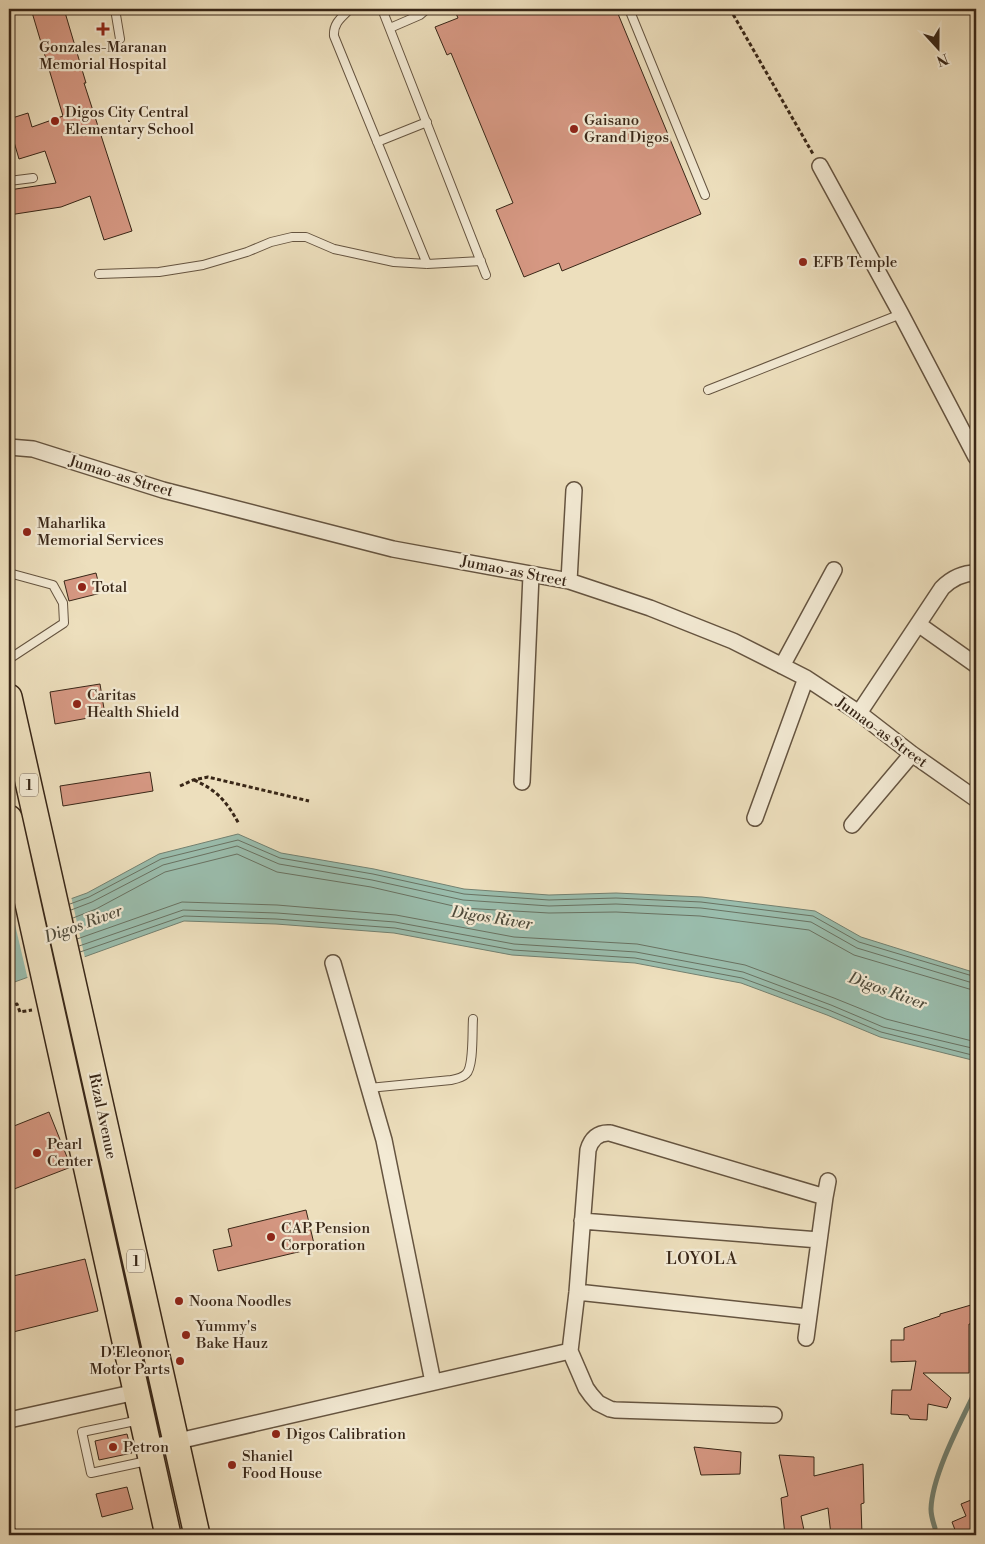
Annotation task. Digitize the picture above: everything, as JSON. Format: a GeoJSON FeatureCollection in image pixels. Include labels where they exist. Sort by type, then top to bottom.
{"type":"FeatureCollection","features":[{"type":"Feature","properties":{"kind":"main road","name":"Rizal Avenue"},"geometry":{"type":"LineString","coordinates":[[9,697],[196,1535]]}},
{"type":"Feature","properties":{"kind":"main road","name":"Rizal Avenue"},"geometry":{"type":"LineString","coordinates":[[9,818],[168,1535]]}},
{"type":"Feature","properties":{"kind":"main road"},"geometry":{"type":"LineString","coordinates":[[37,943],[64,938]]}},
{"type":"Feature","properties":{"kind":"street"},"geometry":{"type":"LineString","coordinates":[[820,166],[901,314],[976,458]]}},
{"type":"Feature","properties":{"kind":"street","name":"Jumao-as Street"},"geometry":{"type":"LineString","coordinates":[[9,447],[33,449],[163,490],[393,549],[569,581],[688,622],[733,641],[806,678],[859,713],[912,754],[976,799]]}},
{"type":"Feature","properties":{"kind":"street"},"geometry":{"type":"LineString","coordinates":[[569,581],[574,490]]}},
{"type":"Feature","properties":{"kind":"street"},"geometry":{"type":"LineString","coordinates":[[782,666],[834,570]]}},
{"type":"Feature","properties":{"kind":"street"},"geometry":{"type":"LineString","coordinates":[[859,713],[942,588],[948,582],[962,575],[976,573]]}},
{"type":"Feature","properties":{"kind":"street"},"geometry":{"type":"LineString","coordinates":[[522,782],[532,575]]}},
{"type":"Feature","properties":{"kind":"street"},"geometry":{"type":"LineString","coordinates":[[918,624],[976,665]]}},
{"type":"Feature","properties":{"kind":"street"},"geometry":{"type":"LineString","coordinates":[[755,818],[806,678]]}},
{"type":"Feature","properties":{"kind":"street"},"geometry":{"type":"LineString","coordinates":[[852,825],[912,754]]}},
{"type":"Feature","properties":{"kind":"street"},"geometry":{"type":"LineString","coordinates":[[333,963],[384,1140],[433,1382]]}},
{"type":"Feature","properties":{"kind":"street"},"geometry":{"type":"LineString","coordinates":[[774,1415],[610,1409],[598,1403],[586,1388],[570,1351],[577,1292],[588,1150],[595,1137],[605,1133],[825,1197]]}},
{"type":"Feature","properties":{"kind":"street"},"geometry":{"type":"LineString","coordinates":[[806,1338],[828,1181]]}},
{"type":"Feature","properties":{"kind":"street"},"geometry":{"type":"LineString","coordinates":[[582,1221],[819,1240]]}},
{"type":"Feature","properties":{"kind":"street"},"geometry":{"type":"LineString","coordinates":[[577,1292],[808,1317]]}},
{"type":"Feature","properties":{"kind":"street"},"geometry":{"type":"LineString","coordinates":[[150,1454],[176,1442],[570,1351]]}},
{"type":"Feature","properties":{"kind":"street"},"geometry":{"type":"LineString","coordinates":[[9,1420],[136,1392]]}},
{"type":"Feature","properties":{"kind":"lane"},"geometry":{"type":"LineString","coordinates":[[117,9],[116,15],[120,39]]}},
{"type":"Feature","properties":{"kind":"lane"},"geometry":{"type":"LineString","coordinates":[[350,9],[333,29],[334,36],[427,264]]}},
{"type":"Feature","properties":{"kind":"lane"},"geometry":{"type":"LineString","coordinates":[[382,9],[486,274]]}},
{"type":"Feature","properties":{"kind":"lane"},"geometry":{"type":"LineString","coordinates":[[390,28],[420,15],[427,9]]}},
{"type":"Feature","properties":{"kind":"lane"},"geometry":{"type":"LineString","coordinates":[[629,9],[705,196]]}},
{"type":"Feature","properties":{"kind":"lane"},"geometry":{"type":"LineString","coordinates":[[377,142],[427,122]]}},
{"type":"Feature","properties":{"kind":"lane"},"geometry":{"type":"LineString","coordinates":[[9,182],[33,178]]}},
{"type":"Feature","properties":{"kind":"lane"},"geometry":{"type":"LineString","coordinates":[[99,274],[159,272],[203,265],[247,252],[271,242],[292,237],[306,237],[334,249],[394,262],[427,264],[481,261]]}},
{"type":"Feature","properties":{"kind":"lane"},"geometry":{"type":"LineString","coordinates":[[708,390],[901,314]]}},
{"type":"Feature","properties":{"kind":"lane"},"geometry":{"type":"LineString","coordinates":[[9,573],[53,585],[63,603],[64,622],[9,659]]}},
{"type":"Feature","properties":{"kind":"lane"},"geometry":{"type":"LineString","coordinates":[[369,1088],[451,1080],[466,1074],[470,1069],[473,1019]]}},
{"type":"Feature","properties":{"kind":"lane"},"geometry":{"type":"LineString","coordinates":[[142,1420],[82,1432],[91,1473],[150,1454]]}},
{"type":"Feature","properties":{"kind":"path"},"geometry":{"type":"LineString","coordinates":[[730,9],[820,166]]}},
{"type":"Feature","properties":{"kind":"path"},"geometry":{"type":"LineString","coordinates":[[180,786],[193,780],[208,777],[309,801]]}},
{"type":"Feature","properties":{"kind":"path"},"geometry":{"type":"LineString","coordinates":[[193,780],[208,786],[222,798],[231,809],[239,824]]}},
{"type":"Feature","properties":{"kind":"path"},"geometry":{"type":"LineString","coordinates":[[9,1007],[17,1004],[20,1012]]}},
{"type":"Feature","properties":{"kind":"water","name":"Digos River"},"geometry":{"type":"Polygon","coordinates":[[[238,834],[281,853],[374,869],[464,889],[549,895],[616,893],[702,897],[815,911],[861,937],[976,973],[976,1061],[880,1037],[741,983],[635,963],[512,955],[394,933],[276,924],[184,921],[9,984],[9,921],[87,893],[159,854],[238,834]]]}},
{"type":"Feature","properties":{"kind":"pier"},"geometry":{"type":"Polygon","coordinates":[[[71,896],[85,958],[28,980],[13,916],[71,896]]]}},
{"type":"Feature","properties":{"kind":"building"},"geometry":{"type":"Polygon","coordinates":[[[31,9],[64,9],[86,83],[84,83],[132,231],[104,240],[90,196],[61,207],[9,215],[9,190],[56,183],[45,151],[19,159],[9,125],[9,119],[28,113],[32,127],[63,116],[31,9]]]}},
{"type":"Feature","properties":{"kind":"building","name":"Gaisano Grand Digos"},"geometry":{"type":"Polygon","coordinates":[[[454,9],[616,9],[701,214],[562,271],[559,263],[524,277],[496,210],[513,203],[451,53],[447,55],[435,27],[458,18],[454,9]]]}},
{"type":"Feature","properties":{"kind":"building","name":"Total"},"geometry":{"type":"Polygon","coordinates":[[[96,573],[101,593],[69,601],[64,581],[96,573]]]}},
{"type":"Feature","properties":{"kind":"building","name":"Caritas Health Shield"},"geometry":{"type":"Polygon","coordinates":[[[100,684],[105,715],[55,724],[50,692],[100,684]]]}},
{"type":"Feature","properties":{"kind":"building"},"geometry":{"type":"Polygon","coordinates":[[[150,772],[153,791],[63,806],[60,786],[150,772]]]}},
{"type":"Feature","properties":{"kind":"building","name":"Pearl Center"},"geometry":{"type":"Polygon","coordinates":[[[49,1112],[71,1167],[9,1191],[9,1128],[49,1112]]]}},
{"type":"Feature","properties":{"kind":"building","name":"CAP Pension Corporation"},"geometry":{"type":"Polygon","coordinates":[[[306,1210],[315,1248],[218,1271],[213,1250],[232,1246],[228,1229],[306,1210]]]}},
{"type":"Feature","properties":{"kind":"building"},"geometry":{"type":"Polygon","coordinates":[[[85,1259],[98,1311],[9,1333],[9,1277],[85,1259]]]}},
{"type":"Feature","properties":{"kind":"building"},"geometry":{"type":"Polygon","coordinates":[[[971,1305],[969,1373],[923,1373],[951,1398],[947,1408],[928,1404],[927,1420],[910,1419],[908,1415],[891,1414],[892,1390],[911,1390],[916,1361],[891,1362],[891,1340],[904,1340],[904,1328],[940,1316],[940,1314],[971,1305]]]}},
{"type":"Feature","properties":{"kind":"building","name":"Petron"},"geometry":{"type":"Polygon","coordinates":[[[127,1434],[132,1453],[99,1460],[95,1441],[127,1434]]]}},
{"type":"Feature","properties":{"kind":"building"},"geometry":{"type":"Polygon","coordinates":[[[694,1447],[741,1452],[740,1474],[701,1475],[694,1447]]]}},
{"type":"Feature","properties":{"kind":"building"},"geometry":{"type":"Polygon","coordinates":[[[779,1455],[814,1457],[814,1476],[863,1464],[864,1503],[861,1504],[862,1535],[831,1535],[828,1508],[801,1516],[805,1535],[785,1535],[781,1498],[788,1496],[779,1455]]]}},
{"type":"Feature","properties":{"kind":"building"},"geometry":{"type":"Polygon","coordinates":[[[127,1487],[133,1509],[102,1517],[96,1494],[127,1487]]]}},
{"type":"Feature","properties":{"kind":"building"},"geometry":{"type":"Polygon","coordinates":[[[976,1498],[976,1535],[973,1535],[971,1530],[957,1535],[952,1522],[966,1516],[961,1504],[976,1498]]]}},
{"type":"Feature","properties":{"kind":"waterway"},"geometry":{"type":"LineString","coordinates":[[935,1528],[931,1509],[936,1480],[955,1432],[976,1390]]}},
{"type":"Feature","properties":{"kind":"place","name":"Gonzales-Maranan Memorial Hospital"},"geometry":{"type":"Point","coordinates":[103,29]}},
{"type":"Feature","properties":{"kind":"place","name":"Digos City Central Elementary School"},"geometry":{"type":"Point","coordinates":[55,121]}},
{"type":"Feature","properties":{"kind":"place","name":"Gaisano Grand Digos"},"geometry":{"type":"Point","coordinates":[574,129]}},
{"type":"Feature","properties":{"kind":"place","name":"EFB Temple"},"geometry":{"type":"Point","coordinates":[803,262]}},
{"type":"Feature","properties":{"kind":"place","name":"Maharlika Memorial Services"},"geometry":{"type":"Point","coordinates":[27,532]}},
{"type":"Feature","properties":{"kind":"place","name":"Total"},"geometry":{"type":"Point","coordinates":[82,587]}},
{"type":"Feature","properties":{"kind":"place","name":"Caritas Health Shield"},"geometry":{"type":"Point","coordinates":[77,704]}},
{"type":"Feature","properties":{"kind":"place","name":"Pearl Center"},"geometry":{"type":"Point","coordinates":[37,1153]}},
{"type":"Feature","properties":{"kind":"place","name":"CAP Pension Corporation"},"geometry":{"type":"Point","coordinates":[271,1237]}},
{"type":"Feature","properties":{"kind":"place","name":"Noona Noodles"},"geometry":{"type":"Point","coordinates":[179,1301]}},
{"type":"Feature","properties":{"kind":"place","name":"Yummy's Bake Hauz"},"geometry":{"type":"Point","coordinates":[186,1335]}},
{"type":"Feature","properties":{"kind":"place","name":"D'Eleonor Motor Parts"},"geometry":{"type":"Point","coordinates":[180,1361]}},
{"type":"Feature","properties":{"kind":"place","name":"Digos Calibration"},"geometry":{"type":"Point","coordinates":[276,1434]}},
{"type":"Feature","properties":{"kind":"place","name":"Petron"},"geometry":{"type":"Point","coordinates":[113,1447]}},
{"type":"Feature","properties":{"kind":"place","name":"Shaniel Food House"},"geometry":{"type":"Point","coordinates":[232,1465]}},
{"type":"Feature","properties":{"kind":"district","name":"LOYOLA"},"geometry":{"type":"Point","coordinates":[702,1258]}}]}
